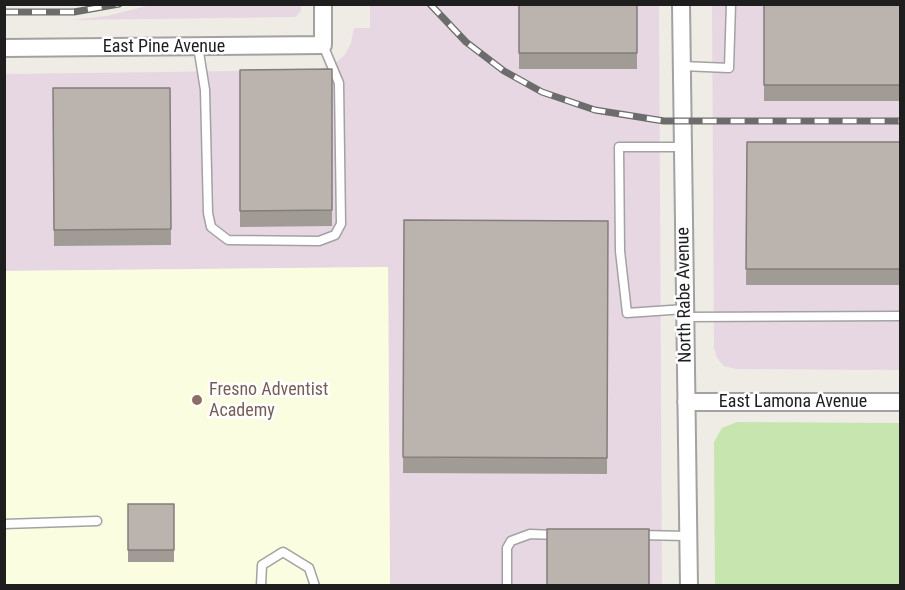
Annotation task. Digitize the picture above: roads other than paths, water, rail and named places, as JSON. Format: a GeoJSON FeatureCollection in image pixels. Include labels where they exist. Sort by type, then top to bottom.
{"type":"FeatureCollection","features":[{"type":"Feature","properties":{"kind":"street"},"geometry":{"type":"LineString","coordinates":[[323,4],[323,45]]}},
{"type":"Feature","properties":{"kind":"street","name":"North Rabe Avenue"},"geometry":{"type":"LineString","coordinates":[[681,4],[689,585]]}},
{"type":"Feature","properties":{"kind":"street","name":"East Pine Avenue"},"geometry":{"type":"LineString","coordinates":[[4,48],[323,45]]}},
{"type":"Feature","properties":{"kind":"street","name":"East Lamona Avenue"},"geometry":{"type":"LineString","coordinates":[[686,402],[900,402]]}},
{"type":"Feature","properties":{"kind":"lane"},"geometry":{"type":"LineString","coordinates":[[682,66],[729,68],[731,4]]}},
{"type":"Feature","properties":{"kind":"lane"},"geometry":{"type":"LineString","coordinates":[[198,46],[205,101],[208,213],[211,227],[228,240],[319,241],[335,235],[341,224],[341,102],[339,83],[323,45]]}},
{"type":"Feature","properties":{"kind":"lane"},"geometry":{"type":"LineString","coordinates":[[683,147],[619,147],[620,251],[627,313],[900,316]]}},
{"type":"Feature","properties":{"kind":"lane"},"geometry":{"type":"LineString","coordinates":[[4,524],[97,521]]}},
{"type":"Feature","properties":{"kind":"lane"},"geometry":{"type":"LineString","coordinates":[[507,585],[507,548],[511,541],[530,534],[562,535]]}},
{"type":"Feature","properties":{"kind":"lane"},"geometry":{"type":"LineString","coordinates":[[628,535],[688,536]]}},
{"type":"Feature","properties":{"kind":"lane"},"geometry":{"type":"LineString","coordinates":[[261,585],[262,565],[283,552],[309,568],[315,585]]}},
{"type":"Feature","properties":{"kind":"railway"},"geometry":{"type":"LineString","coordinates":[[4,12],[74,12],[119,4]]}},
{"type":"Feature","properties":{"kind":"railway"},"geometry":{"type":"LineString","coordinates":[[430,4],[466,42],[504,71],[542,92],[595,110],[664,121],[900,121]]}},
{"type":"Feature","properties":{"kind":"place","name":"Fresno Adventist Academy"},"geometry":{"type":"Point","coordinates":[197,400]}}]}
